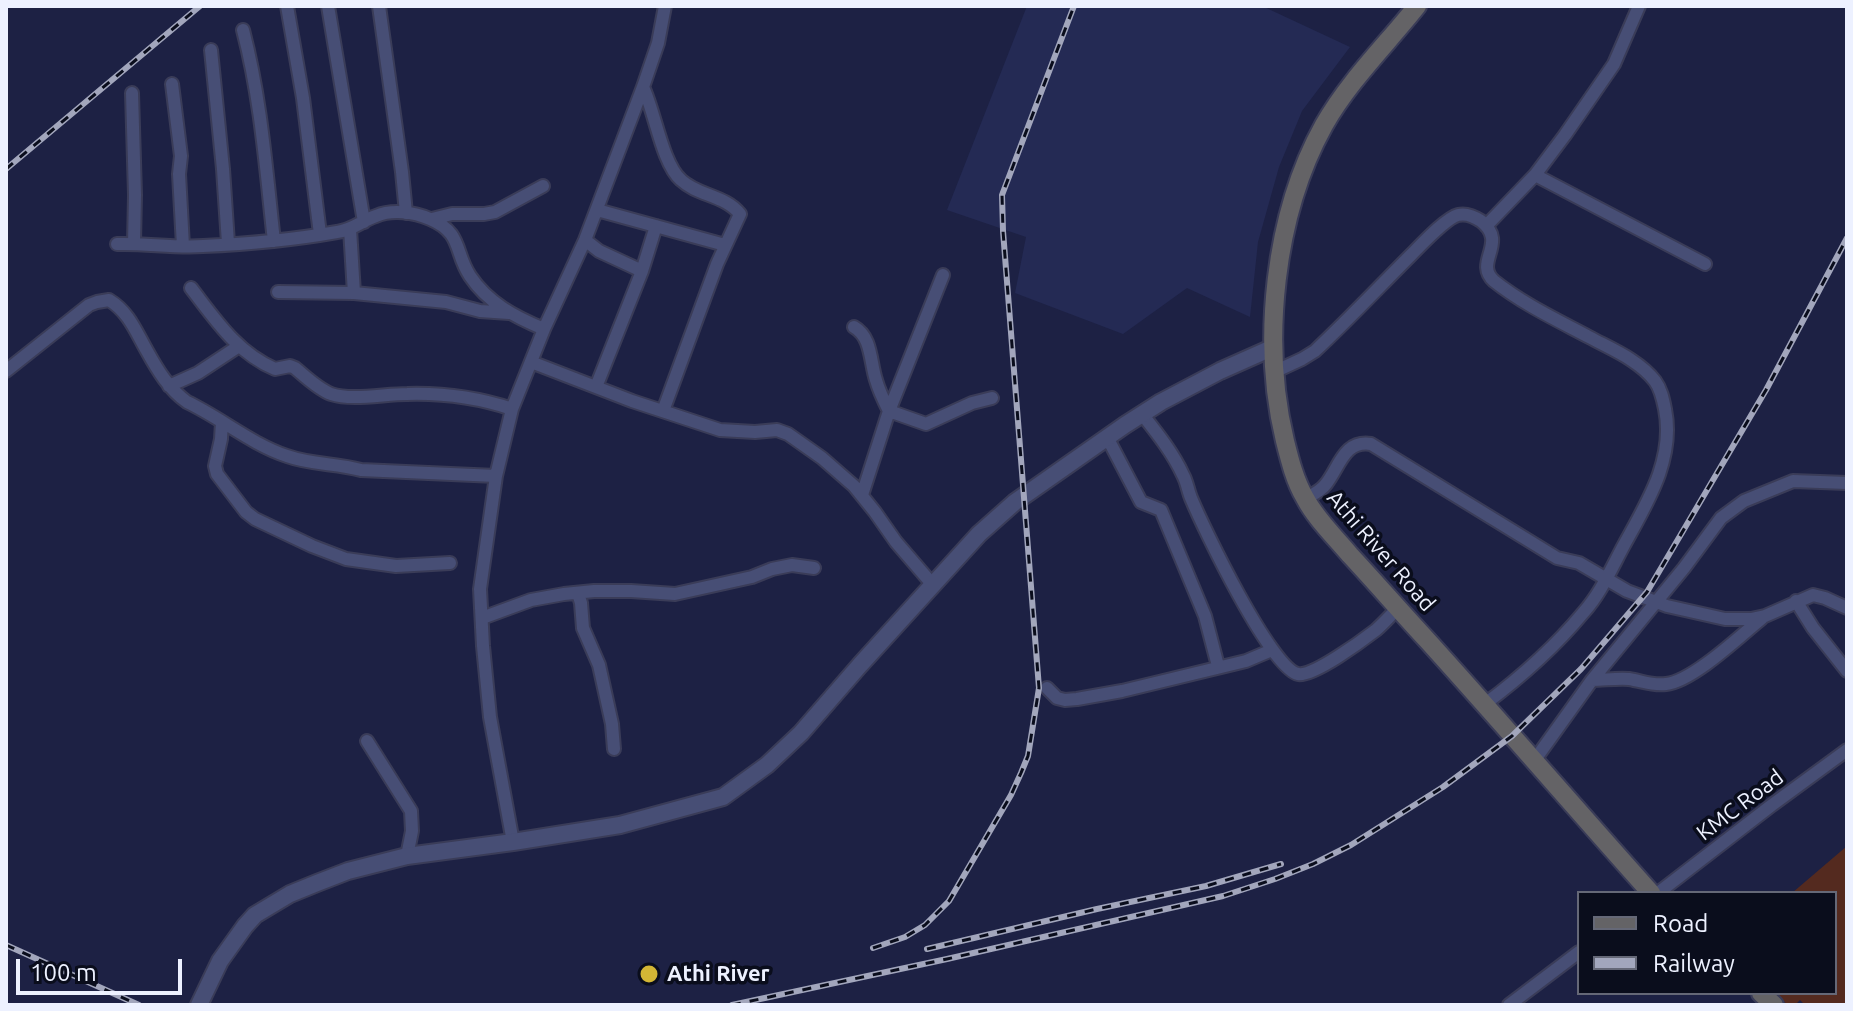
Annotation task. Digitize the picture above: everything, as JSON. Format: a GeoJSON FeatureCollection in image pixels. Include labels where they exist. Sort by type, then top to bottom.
{"type":"FeatureCollection","features":[{"type":"Feature","properties":{"kind":"main road","name":"Athi River Road"},"geometry":{"type":"LineString","coordinates":[[1417,6],[1335,107],[1297,186],[1281,251],[1276,295],[1274,372],[1284,437],[1305,499],[1332,534],[1649,891]]}},
{"type":"Feature","properties":{"kind":"street"},"geometry":{"type":"LineString","coordinates":[[287,6],[303,98],[320,234]]}},
{"type":"Feature","properties":{"kind":"street"},"geometry":{"type":"LineString","coordinates":[[328,6],[364,222]]}},
{"type":"Feature","properties":{"kind":"street"},"geometry":{"type":"LineString","coordinates":[[379,6],[406,213]]}},
{"type":"Feature","properties":{"kind":"street"},"geometry":{"type":"LineString","coordinates":[[513,842],[490,717],[480,589],[496,476],[512,409],[597,210],[658,43],[665,6]]}},
{"type":"Feature","properties":{"kind":"street"},"geometry":{"type":"LineString","coordinates":[[1486,226],[1535,175],[1614,64],[1639,6]]}},
{"type":"Feature","properties":{"kind":"street"},"geometry":{"type":"LineString","coordinates":[[243,30],[258,106],[274,241]]}},
{"type":"Feature","properties":{"kind":"street"},"geometry":{"type":"LineString","coordinates":[[211,50],[228,243]]}},
{"type":"Feature","properties":{"kind":"street"},"geometry":{"type":"LineString","coordinates":[[172,84],[181,156],[183,246]]}},
{"type":"Feature","properties":{"kind":"street"},"geometry":{"type":"LineString","coordinates":[[643,87],[665,153],[677,178],[731,205],[740,214],[725,245],[663,411]]}},
{"type":"Feature","properties":{"kind":"street"},"geometry":{"type":"LineString","coordinates":[[132,93],[134,243]]}},
{"type":"Feature","properties":{"kind":"street"},"geometry":{"type":"LineString","coordinates":[[1535,175],[1705,264]]}},
{"type":"Feature","properties":{"kind":"street"},"geometry":{"type":"LineString","coordinates":[[432,219],[452,214],[495,212],[543,186]]}},
{"type":"Feature","properties":{"kind":"street"},"geometry":{"type":"LineString","coordinates":[[597,210],[725,245]]}},
{"type":"Feature","properties":{"kind":"street"},"geometry":{"type":"LineString","coordinates":[[117,244],[202,246],[274,241],[350,229],[382,214],[406,213],[432,219],[448,230],[470,275],[482,290],[510,313],[544,329]]}},
{"type":"Feature","properties":{"kind":"street"},"geometry":{"type":"LineString","coordinates":[[1274,372],[1315,351],[1430,236],[1458,215],[1472,216],[1486,226],[1493,237],[1486,263],[1490,277],[1550,317],[1614,350],[1654,379],[1663,398],[1667,443],[1663,466],[1643,510],[1606,580],[1585,612],[1532,667],[1485,704]]}},
{"type":"Feature","properties":{"kind":"street"},"geometry":{"type":"LineString","coordinates":[[596,387],[642,271],[656,226]]}},
{"type":"Feature","properties":{"kind":"street"},"geometry":{"type":"LineString","coordinates":[[350,229],[354,293]]}},
{"type":"Feature","properties":{"kind":"street"},"geometry":{"type":"LineString","coordinates":[[585,240],[599,251],[642,271]]}},
{"type":"Feature","properties":{"kind":"street"},"geometry":{"type":"LineString","coordinates":[[862,495],[889,411],[943,275]]}},
{"type":"Feature","properties":{"kind":"street"},"geometry":{"type":"LineString","coordinates":[[191,288],[239,346],[275,369],[295,368],[322,389],[337,395],[437,395],[489,402],[512,409]]}},
{"type":"Feature","properties":{"kind":"street"},"geometry":{"type":"LineString","coordinates":[[278,292],[354,293],[446,302],[480,311],[510,313]]}},
{"type":"Feature","properties":{"kind":"street"},"geometry":{"type":"LineString","coordinates":[[6,371],[89,305],[109,300],[125,313],[169,386],[187,402],[270,449],[326,466],[496,476]]}},
{"type":"Feature","properties":{"kind":"street"},"geometry":{"type":"LineString","coordinates":[[854,327],[862,332],[867,343],[874,377],[889,411],[926,424],[972,403],[992,398]]}},
{"type":"Feature","properties":{"kind":"street"},"geometry":{"type":"LineString","coordinates":[[169,386],[198,373],[239,346]]}},
{"type":"Feature","properties":{"kind":"street"},"geometry":{"type":"LineString","coordinates":[[199,1005],[220,961],[245,926],[290,894],[317,883],[348,871],[407,856],[620,825],[723,797],[767,765],[801,733],[979,534],[1015,502],[1142,414],[1220,371],[1274,347]]}},
{"type":"Feature","properties":{"kind":"street"},"geometry":{"type":"LineString","coordinates":[[531,362],[720,430],[782,431],[822,458],[862,495],[892,538],[933,585]]}},
{"type":"Feature","properties":{"kind":"street"},"geometry":{"type":"LineString","coordinates":[[1142,414],[1183,475],[1191,499],[1251,619],[1290,671],[1298,675],[1315,671],[1376,630],[1398,608]]}},
{"type":"Feature","properties":{"kind":"street"},"geometry":{"type":"LineString","coordinates":[[222,422],[215,466],[217,474],[255,519],[346,559],[396,566],[450,563]]}},
{"type":"Feature","properties":{"kind":"street"},"geometry":{"type":"LineString","coordinates":[[1107,437],[1141,502],[1161,510],[1205,616],[1218,666]]}},
{"type":"Feature","properties":{"kind":"street"},"geometry":{"type":"LineString","coordinates":[[1305,499],[1327,483],[1348,449],[1362,443],[1371,444],[1557,558],[1579,563],[1606,580],[1656,602],[1725,619],[1765,616]]}},
{"type":"Feature","properties":{"kind":"street"},"geometry":{"type":"LineString","coordinates":[[1534,761],[1592,680],[1721,518],[1744,501],[1793,481],[1847,483]]}},
{"type":"Feature","properties":{"kind":"street"},"geometry":{"type":"LineString","coordinates":[[482,618],[531,600],[578,593],[631,591],[675,594],[792,565],[814,568]]}},
{"type":"Feature","properties":{"kind":"street"},"geometry":{"type":"LineString","coordinates":[[578,593],[583,628],[599,665],[612,724],[614,749]]}},
{"type":"Feature","properties":{"kind":"street"},"geometry":{"type":"LineString","coordinates":[[1592,680],[1630,679],[1663,685],[1675,682],[1721,652],[1765,616],[1796,601],[1813,595],[1847,608]]}},
{"type":"Feature","properties":{"kind":"street"},"geometry":{"type":"LineString","coordinates":[[1796,601],[1847,671]]}},
{"type":"Feature","properties":{"kind":"street"},"geometry":{"type":"LineString","coordinates":[[1047,688],[1057,698],[1077,699],[1246,661],[1272,650]]}},
{"type":"Feature","properties":{"kind":"street"},"geometry":{"type":"LineString","coordinates":[[367,741],[411,811],[412,831],[407,856]]}},
{"type":"Feature","properties":{"kind":"street","name":"KMC Road"},"geometry":{"type":"LineString","coordinates":[[1661,891],[1847,750]]}},
{"type":"Feature","properties":{"kind":"street"},"geometry":{"type":"LineString","coordinates":[[1509,1005],[1577,954]]}},
{"type":"Feature","properties":{"kind":"shaded area"},"geometry":{"type":"Polygon","coordinates":[[[1027,6],[1262,6],[1350,47],[1302,111],[1279,167],[1258,242],[1250,317],[1187,288],[1123,334],[1015,293],[1026,237],[947,210],[1027,6]]]}},
{"type":"Feature","properties":{"kind":"shaded area"},"geometry":{"type":"Polygon","coordinates":[[[1847,846],[1847,1005],[1805,1005],[1800,1000],[1795,1005],[1787,1005],[1773,995],[1837,995],[1837,891],[1794,891],[1847,846]]]}},
{"type":"Feature","properties":{"kind":"railway"},"geometry":{"type":"LineString","coordinates":[[6,169],[200,6]]}},
{"type":"Feature","properties":{"kind":"railway"},"geometry":{"type":"LineString","coordinates":[[873,948],[905,937],[925,925],[949,901],[1011,795],[1028,756],[1039,688],[1002,195],[1074,6]]}},
{"type":"Feature","properties":{"kind":"railway"},"geometry":{"type":"LineString","coordinates":[[732,1005],[1223,896],[1313,864],[1351,845],[1443,787],[1512,736],[1581,669],[1647,592],[1766,390],[1847,238]]}},
{"type":"Feature","properties":{"kind":"railway"},"geometry":{"type":"LineString","coordinates":[[927,949],[1206,886],[1281,864]]}},
{"type":"Feature","properties":{"kind":"railway"},"geometry":{"type":"LineString","coordinates":[[6,945],[139,1005]]}},
{"type":"Feature","properties":{"kind":"place","name":"Athi River"},"geometry":{"type":"Point","coordinates":[649,974]}}]}
